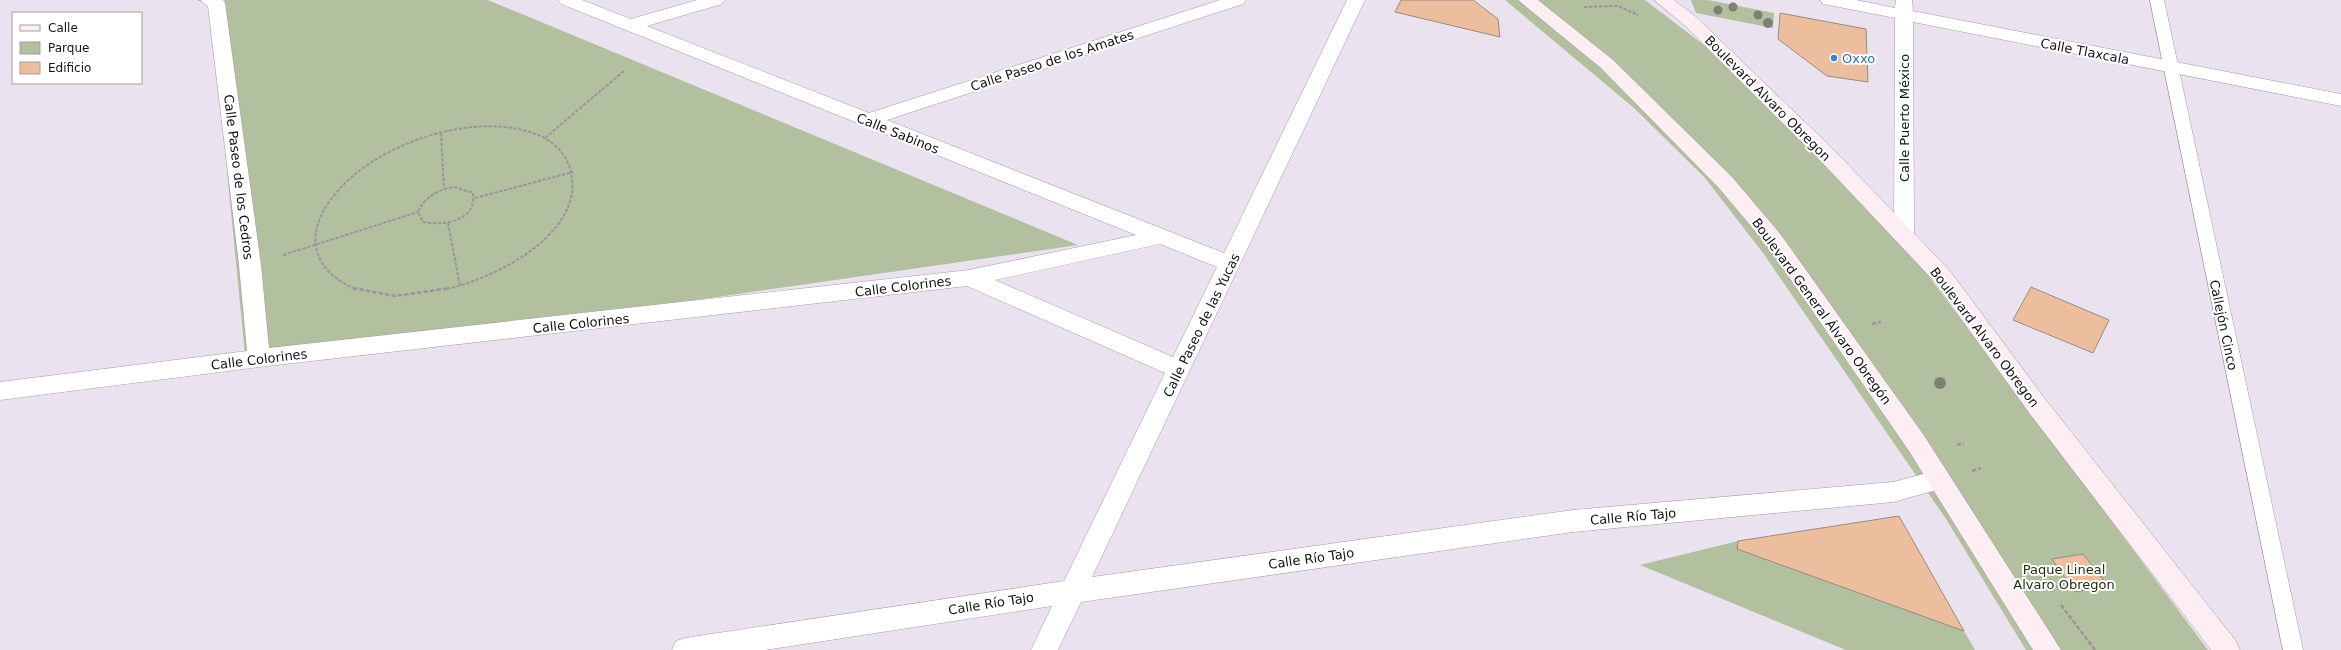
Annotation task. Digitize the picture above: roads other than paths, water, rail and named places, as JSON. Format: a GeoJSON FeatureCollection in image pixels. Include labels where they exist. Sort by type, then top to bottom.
{"type":"FeatureCollection","features":[{"type":"Feature","properties":{"kind":"main road","name":"Boulevard General Álvaro Obregón"},"geometry":{"type":"LineString","coordinates":[[1527,0],[1607,64],[1725,182],[1774,240],[1862,364],[1939,480],[2048,650]]}},
{"type":"Feature","properties":{"kind":"main road","name":"Boulevard Alvaro Obregon"},"geometry":{"type":"LineString","coordinates":[[1663,0],[1678,10],[1824,152],[1942,276],[2038,406],[2227,650]]}},
{"type":"Feature","properties":{"kind":"street","name":"Calle Paseo de los Cedros"},"geometry":{"type":"LineString","coordinates":[[209,0],[216,3],[250,265],[259,358]]}},
{"type":"Feature","properties":{"kind":"street","name":"Calle Sabinos"},"geometry":{"type":"LineString","coordinates":[[567,0],[1230,264]]}},
{"type":"Feature","properties":{"kind":"street"},"geometry":{"type":"LineString","coordinates":[[630,25],[716,0]]}},
{"type":"Feature","properties":{"kind":"street","name":"Calle Paseo de los Amates"},"geometry":{"type":"LineString","coordinates":[[867,120],[1237,0]]}},
{"type":"Feature","properties":{"kind":"street","name":"Calle Paseo de las Yucas"},"geometry":{"type":"LineString","coordinates":[[1044,650],[1356,0]]}},
{"type":"Feature","properties":{"kind":"street","name":"Calle Tlaxcala"},"geometry":{"type":"LineString","coordinates":[[1829,0],[1904,7],[2172,68],[2341,100]]}},
{"type":"Feature","properties":{"kind":"street","name":"Calle Puerto México"},"geometry":{"type":"LineString","coordinates":[[1904,7],[1904,236]]}},
{"type":"Feature","properties":{"kind":"street","name":"Calle Colorines"},"geometry":{"type":"LineString","coordinates":[[0,391],[259,358],[969,278],[1159,237]]}},
{"type":"Feature","properties":{"kind":"street"},"geometry":{"type":"LineString","coordinates":[[969,278],[1179,369]]}},
{"type":"Feature","properties":{"kind":"street","name":"Calle Río Tajo"},"geometry":{"type":"LineString","coordinates":[[685,650],[1073,591],[1573,521],[1893,492],[1939,480]]}},
{"type":"Feature","properties":{"kind":"lane","name":"Callejón Cinco"},"geometry":{"type":"LineString","coordinates":[[2157,0],[2293,650]]}},
{"type":"Feature","properties":{"kind":"place","name":"Oxxo"},"geometry":{"type":"Point","coordinates":[1834,58]}},
{"type":"Feature","properties":{"kind":"park label","name":"Paque Lineal Alvaro Obregon"},"geometry":{"type":"Point","coordinates":[2064,576]}}]}
